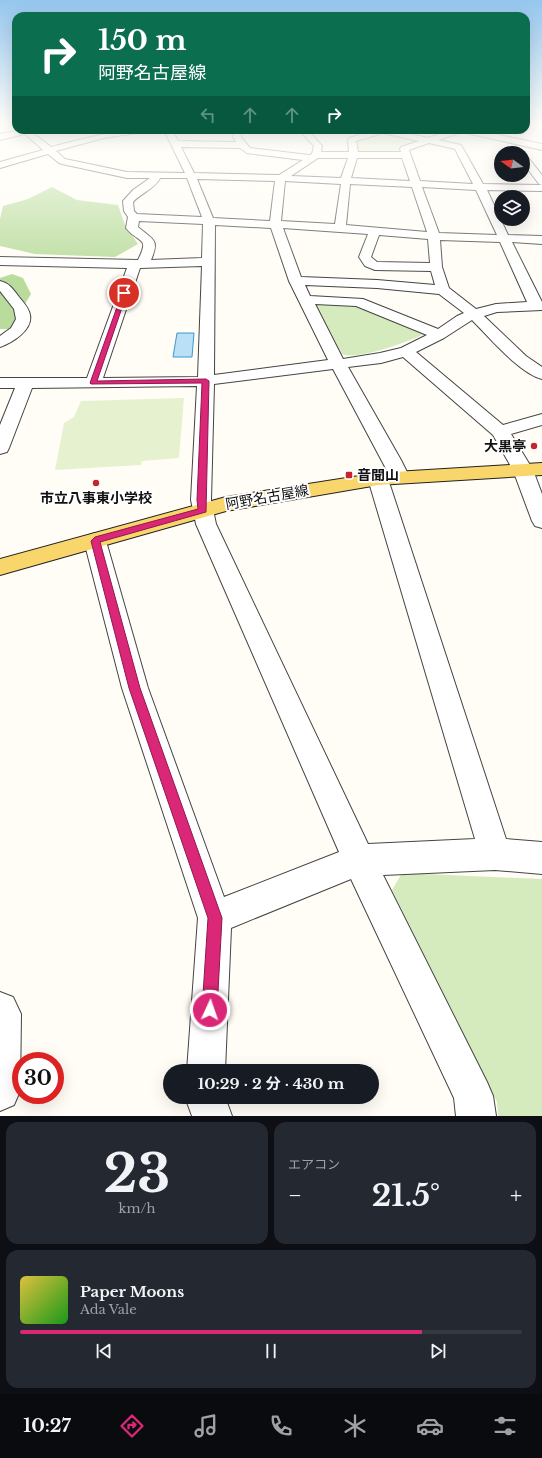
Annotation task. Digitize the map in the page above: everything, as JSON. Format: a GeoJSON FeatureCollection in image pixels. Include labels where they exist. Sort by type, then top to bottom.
{"type":"FeatureCollection","features":[{"type":"Feature","properties":{"kind":"main road","name":"阿野名古屋線"},"geometry":{"type":"LineString","coordinates":[[0,567],[226,504],[388,477],[532,469]]}},
{"type":"Feature","properties":{"kind":"street"},"geometry":{"type":"LineString","coordinates":[[156,176],[154,181],[137,192],[128,201],[129,211],[134,217],[340,228],[434,236],[542,240]]}},
{"type":"Feature","properties":{"kind":"street"},"geometry":{"type":"LineString","coordinates":[[191,176],[209,221],[206,381],[201,500],[206,524],[359,860],[473,1096],[476,1116]]}},
{"type":"Feature","properties":{"kind":"street"},"geometry":{"type":"LineString","coordinates":[[256,176],[280,179],[346,182],[542,188]]}},
{"type":"Feature","properties":{"kind":"street"},"geometry":{"type":"LineString","coordinates":[[280,179],[284,176]]}},
{"type":"Feature","properties":{"kind":"street"},"geometry":{"type":"LineString","coordinates":[[340,228],[347,176]]}},
{"type":"Feature","properties":{"kind":"street"},"geometry":{"type":"LineString","coordinates":[[413,176],[434,236],[436,267],[443,290]]}},
{"type":"Feature","properties":{"kind":"street"},"geometry":{"type":"LineString","coordinates":[[0,383],[24,384],[206,381],[381,358],[406,351],[439,335],[462,319],[474,314],[496,308],[539,306],[504,239],[474,176]]}},
{"type":"Feature","properties":{"kind":"street"},"geometry":{"type":"LineString","coordinates":[[280,179],[276,225],[296,281],[338,364],[392,460],[388,477],[495,854]]}},
{"type":"Feature","properties":{"kind":"street"},"geometry":{"type":"LineString","coordinates":[[93,383],[139,264],[150,248],[149,242],[132,228],[134,217]]}},
{"type":"Feature","properties":{"kind":"street"},"geometry":{"type":"LineString","coordinates":[[375,231],[366,257],[369,263],[375,266],[436,267]]}},
{"type":"Feature","properties":{"kind":"street"},"geometry":{"type":"LineString","coordinates":[[0,261],[139,264],[209,262]]}},
{"type":"Feature","properties":{"kind":"street"},"geometry":{"type":"LineString","coordinates":[[296,281],[377,284],[443,290],[474,314],[520,359],[542,374]]}},
{"type":"Feature","properties":{"kind":"street"},"geometry":{"type":"LineString","coordinates":[[0,285],[5,288],[19,307],[23,313],[24,319],[20,327],[9,338],[0,342]]}},
{"type":"Feature","properties":{"kind":"street"},"geometry":{"type":"LineString","coordinates":[[305,300],[358,302],[439,335]]}},
{"type":"Feature","properties":{"kind":"street"},"geometry":{"type":"LineString","coordinates":[[406,351],[500,432],[532,469],[542,521]]}},
{"type":"Feature","properties":{"kind":"street"},"geometry":{"type":"LineString","coordinates":[[0,448],[24,384]]}},
{"type":"Feature","properties":{"kind":"street"},"geometry":{"type":"LineString","coordinates":[[500,432],[542,420]]}},
{"type":"Feature","properties":{"kind":"street"},"geometry":{"type":"LineString","coordinates":[[95,541],[135,688],[215,918],[206,1064]]}},
{"type":"Feature","properties":{"kind":"street"},"geometry":{"type":"LineString","coordinates":[[215,918],[359,860],[495,854],[542,858]]}},
{"type":"Feature","properties":{"kind":"street"},"geometry":{"type":"LineString","coordinates":[[0,1010],[3,1014],[0,1091]]}},
{"type":"Feature","properties":{"kind":"street"},"geometry":{"type":"LineString","coordinates":[[208,1104],[212,1116]]}},
{"type":"Feature","properties":{"kind":"green space"},"geometry":{"type":"Polygon","coordinates":[[[52,187],[77,200],[118,205],[125,225],[138,244],[115,257],[35,254],[0,246],[0,219],[3,206],[28,199],[52,187]]]}},
{"type":"Feature","properties":{"kind":"green space"},"geometry":{"type":"Polygon","coordinates":[[[12,274],[23,278],[31,294],[10,329],[0,329],[0,278],[12,274]]]}},
{"type":"Feature","properties":{"kind":"green space"},"geometry":{"type":"Polygon","coordinates":[[[319,302],[357,304],[424,331],[424,334],[370,353],[359,355],[342,354],[314,305],[319,302]]]}},
{"type":"Feature","properties":{"kind":"green space"},"geometry":{"type":"Polygon","coordinates":[[[184,398],[179,458],[142,461],[141,465],[55,470],[64,423],[74,417],[81,401],[184,398]]]}},
{"type":"Feature","properties":{"kind":"green space"},"geometry":{"type":"Polygon","coordinates":[[[402,873],[542,879],[542,1116],[498,1116],[497,1102],[392,890],[402,873]]]}},
{"type":"Feature","properties":{"kind":"water"},"geometry":{"type":"Polygon","coordinates":[[[177,333],[194,333],[192,357],[173,357],[177,333]]]}},
{"type":"Feature","properties":{"kind":"place","name":"大黒亭"},"geometry":{"type":"Point","coordinates":[534,446]}},
{"type":"Feature","properties":{"kind":"place","name":"音聞山"},"geometry":{"type":"Point","coordinates":[349,475]}},
{"type":"Feature","properties":{"kind":"place","name":"市立八事東小学校"},"geometry":{"type":"Point","coordinates":[96,483]}},
{"type":"Feature","properties":{"kind":"route"},"geometry":{"type":"LineString","coordinates":[[124,293],[93,383],[206,381],[201,500],[203,510],[95,541],[135,688],[215,918],[210,1010]]}}]}
